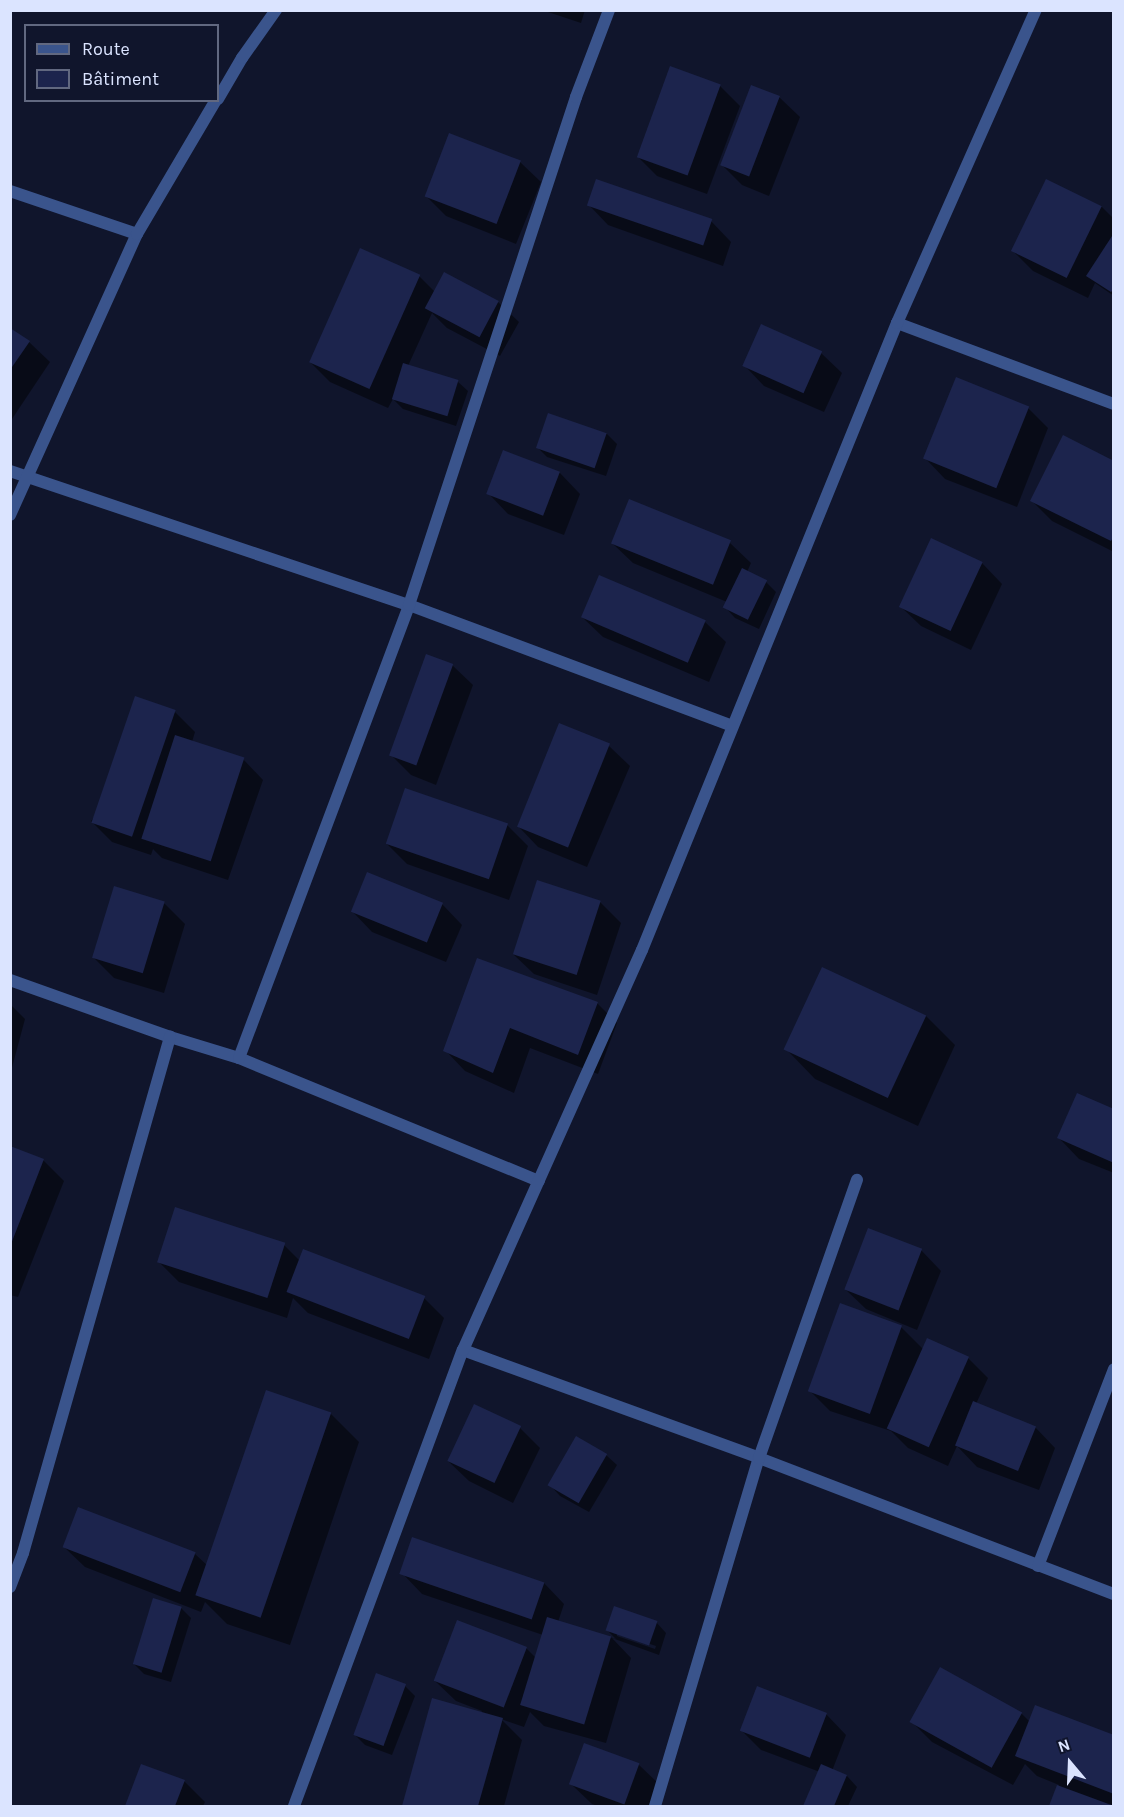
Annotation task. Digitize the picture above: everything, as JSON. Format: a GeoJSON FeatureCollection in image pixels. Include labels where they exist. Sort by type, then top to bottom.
{"type":"FeatureCollection","features":[{"type":"Feature","properties":{"kind":"street"},"geometry":{"type":"LineString","coordinates":[[219,97],[242,58],[276,10]]}},
{"type":"Feature","properties":{"kind":"street"},"geometry":{"type":"LineString","coordinates":[[239,1058],[409,605],[576,97],[609,10]]}},
{"type":"Feature","properties":{"kind":"street"},"geometry":{"type":"LineString","coordinates":[[294,1806],[463,1350],[642,950],[897,323],[1036,10]]}},
{"type":"Feature","properties":{"kind":"street"},"geometry":{"type":"LineString","coordinates":[[10,515],[137,234],[216,102]]}},
{"type":"Feature","properties":{"kind":"street"},"geometry":{"type":"LineString","coordinates":[[10,192],[137,234]]}},
{"type":"Feature","properties":{"kind":"street"},"geometry":{"type":"LineString","coordinates":[[897,323],[1113,404]]}},
{"type":"Feature","properties":{"kind":"street"},"geometry":{"type":"LineString","coordinates":[[10,471],[409,605],[732,726]]}},
{"type":"Feature","properties":{"kind":"street"},"geometry":{"type":"LineString","coordinates":[[10,980],[170,1037],[239,1058],[539,1181]]}},
{"type":"Feature","properties":{"kind":"street"},"geometry":{"type":"LineString","coordinates":[[10,1587],[23,1553],[170,1037]]}},
{"type":"Feature","properties":{"kind":"street"},"geometry":{"type":"LineString","coordinates":[[655,1806],[759,1458],[857,1180]]}},
{"type":"Feature","properties":{"kind":"street"},"geometry":{"type":"LineString","coordinates":[[463,1350],[759,1458],[1113,1594]]}},
{"type":"Feature","properties":{"kind":"street"},"geometry":{"type":"LineString","coordinates":[[1038,1566],[1113,1369]]}},
{"type":"Feature","properties":{"kind":"building"},"geometry":{"type":"Polygon","coordinates":[[[670,66],[721,84],[688,176],[637,157],[670,66]]]}},
{"type":"Feature","properties":{"kind":"building"},"geometry":{"type":"Polygon","coordinates":[[[751,85],[780,96],[749,176],[720,165],[751,85]]]}},
{"type":"Feature","properties":{"kind":"building"},"geometry":{"type":"Polygon","coordinates":[[[449,133],[521,161],[497,224],[425,196],[449,133]]]}},
{"type":"Feature","properties":{"kind":"building"},"geometry":{"type":"Polygon","coordinates":[[[596,179],[712,219],[703,246],[587,205],[596,179]]]}},
{"type":"Feature","properties":{"kind":"building"},"geometry":{"type":"Polygon","coordinates":[[[1046,179],[1102,206],[1067,278],[1011,251],[1046,179]]]}},
{"type":"Feature","properties":{"kind":"building"},"geometry":{"type":"Polygon","coordinates":[[[1114,233],[1114,289],[1111,292],[1086,276],[1114,233]]]}},
{"type":"Feature","properties":{"kind":"building"},"geometry":{"type":"Polygon","coordinates":[[[360,248],[420,275],[369,389],[309,362],[360,248]]]}},
{"type":"Feature","properties":{"kind":"building"},"geometry":{"type":"Polygon","coordinates":[[[444,272],[499,301],[479,337],[425,308],[444,272]]]}},
{"type":"Feature","properties":{"kind":"building"},"geometry":{"type":"Polygon","coordinates":[[[761,324],[822,351],[803,393],[742,366],[761,324]]]}},
{"type":"Feature","properties":{"kind":"building"},"geometry":{"type":"Polygon","coordinates":[[[10,328],[30,341],[10,370],[10,328]]]}},
{"type":"Feature","properties":{"kind":"building"},"geometry":{"type":"Polygon","coordinates":[[[403,363],[458,380],[447,416],[392,399],[403,363]]]}},
{"type":"Feature","properties":{"kind":"building"},"geometry":{"type":"Polygon","coordinates":[[[956,377],[1029,407],[996,488],[923,459],[956,377]]]}},
{"type":"Feature","properties":{"kind":"building"},"geometry":{"type":"Polygon","coordinates":[[[548,413],[607,433],[595,468],[536,448],[548,413]]]}},
{"type":"Feature","properties":{"kind":"building"},"geometry":{"type":"Polygon","coordinates":[[[1063,435],[1114,461],[1114,536],[1111,541],[1030,501],[1063,435]]]}},
{"type":"Feature","properties":{"kind":"building"},"geometry":{"type":"Polygon","coordinates":[[[503,450],[560,472],[543,516],[486,494],[503,450]]]}},
{"type":"Feature","properties":{"kind":"building"},"geometry":{"type":"Polygon","coordinates":[[[629,499],[731,540],[713,585],[611,544],[629,499]]]}},
{"type":"Feature","properties":{"kind":"building"},"geometry":{"type":"Polygon","coordinates":[[[931,538],[983,562],[951,631],[899,607],[931,538]]]}},
{"type":"Feature","properties":{"kind":"building"},"geometry":{"type":"Polygon","coordinates":[[[742,568],[767,580],[748,620],[723,608],[742,568]]]}},
{"type":"Feature","properties":{"kind":"building"},"geometry":{"type":"Polygon","coordinates":[[[599,575],[706,620],[688,663],[581,617],[599,575]]]}},
{"type":"Feature","properties":{"kind":"building"},"geometry":{"type":"Polygon","coordinates":[[[426,654],[453,664],[416,765],[389,755],[426,654]]]}},
{"type":"Feature","properties":{"kind":"building"},"geometry":{"type":"Polygon","coordinates":[[[135,696],[176,710],[132,837],[91,823],[135,696]]]}},
{"type":"Feature","properties":{"kind":"building"},"geometry":{"type":"Polygon","coordinates":[[[559,723],[610,744],[568,847],[517,827],[559,723]]]}},
{"type":"Feature","properties":{"kind":"building"},"geometry":{"type":"Polygon","coordinates":[[[175,735],[244,758],[211,861],[141,839],[175,735]]]}},
{"type":"Feature","properties":{"kind":"building"},"geometry":{"type":"Polygon","coordinates":[[[405,788],[508,823],[489,879],[386,844],[405,788]]]}},
{"type":"Feature","properties":{"kind":"building"},"geometry":{"type":"Polygon","coordinates":[[[367,872],[443,903],[427,943],[351,912],[367,872]]]}},
{"type":"Feature","properties":{"kind":"building"},"geometry":{"type":"Polygon","coordinates":[[[537,880],[601,901],[577,975],[513,954],[537,880]]]}},
{"type":"Feature","properties":{"kind":"building"},"geometry":{"type":"Polygon","coordinates":[[[114,886],[165,901],[143,973],[92,958],[114,886]]]}},
{"type":"Feature","properties":{"kind":"building"},"geometry":{"type":"Polygon","coordinates":[[[477,958],[598,1002],[578,1055],[510,1028],[493,1073],[443,1051],[477,958]]]}},
{"type":"Feature","properties":{"kind":"building"},"geometry":{"type":"Polygon","coordinates":[[[822,967],[926,1016],[888,1098],[784,1049],[822,967]]]}},
{"type":"Feature","properties":{"kind":"building"},"geometry":{"type":"Polygon","coordinates":[[[1077,1093],[1114,1109],[1114,1163],[1057,1138],[1077,1093]]]}},
{"type":"Feature","properties":{"kind":"building"},"geometry":{"type":"Polygon","coordinates":[[[10,1146],[44,1159],[11,1244],[10,1243],[10,1146]]]}},
{"type":"Feature","properties":{"kind":"building"},"geometry":{"type":"Polygon","coordinates":[[[175,1207],[285,1243],[267,1298],[157,1262],[175,1207]]]}},
{"type":"Feature","properties":{"kind":"building"},"geometry":{"type":"Polygon","coordinates":[[[868,1228],[922,1249],[898,1310],[844,1290],[868,1228]]]}},
{"type":"Feature","properties":{"kind":"building"},"geometry":{"type":"Polygon","coordinates":[[[303,1249],[425,1296],[409,1339],[287,1292],[303,1249]]]}},
{"type":"Feature","properties":{"kind":"building"},"geometry":{"type":"Polygon","coordinates":[[[840,1303],[902,1326],[870,1414],[808,1391],[840,1303]]]}},
{"type":"Feature","properties":{"kind":"building"},"geometry":{"type":"Polygon","coordinates":[[[927,1338],[969,1357],[929,1447],[887,1428],[927,1338]]]}},
{"type":"Feature","properties":{"kind":"building"},"geometry":{"type":"Polygon","coordinates":[[[266,1390],[331,1412],[261,1618],[195,1595],[266,1390]]]}},
{"type":"Feature","properties":{"kind":"building"},"geometry":{"type":"Polygon","coordinates":[[[973,1401],[1036,1426],[1018,1471],[955,1446],[973,1401]]]}},
{"type":"Feature","properties":{"kind":"building"},"geometry":{"type":"Polygon","coordinates":[[[474,1404],[521,1426],[495,1483],[447,1461],[474,1404]]]}},
{"type":"Feature","properties":{"kind":"building"},"geometry":{"type":"Polygon","coordinates":[[[576,1436],[607,1454],[579,1503],[548,1485],[576,1436]]]}},
{"type":"Feature","properties":{"kind":"building"},"geometry":{"type":"Polygon","coordinates":[[[78,1507],[196,1552],[180,1592],[63,1547],[78,1507]]]}},
{"type":"Feature","properties":{"kind":"building"},"geometry":{"type":"Polygon","coordinates":[[[412,1537],[544,1583],[532,1619],[399,1574],[412,1537]]]}},
{"type":"Feature","properties":{"kind":"building"},"geometry":{"type":"Polygon","coordinates":[[[153,1598],[182,1607],[162,1673],[133,1664],[153,1598]]]}},
{"type":"Feature","properties":{"kind":"building"},"geometry":{"type":"Polygon","coordinates":[[[614,1606],[657,1621],[649,1646],[606,1631],[614,1606]]]}},
{"type":"Feature","properties":{"kind":"building"},"geometry":{"type":"Polygon","coordinates":[[[547,1617],[611,1637],[584,1725],[520,1705],[547,1617]]]}},
{"type":"Feature","properties":{"kind":"building"},"geometry":{"type":"Polygon","coordinates":[[[457,1620],[527,1647],[504,1708],[434,1681],[457,1620]]]}},
{"type":"Feature","properties":{"kind":"building"},"geometry":{"type":"Polygon","coordinates":[[[940,1667],[1022,1713],[992,1768],[909,1722],[940,1667]]]}},
{"type":"Feature","properties":{"kind":"building"},"geometry":{"type":"Polygon","coordinates":[[[376,1673],[406,1684],[383,1746],[353,1735],[376,1673]]]}},
{"type":"Feature","properties":{"kind":"building"},"geometry":{"type":"Polygon","coordinates":[[[757,1686],[827,1713],[810,1758],[740,1731],[757,1686]]]}},
{"type":"Feature","properties":{"kind":"building"},"geometry":{"type":"Polygon","coordinates":[[[432,1698],[503,1718],[478,1806],[402,1806],[432,1698]]]}},
{"type":"Feature","properties":{"kind":"building"},"geometry":{"type":"Polygon","coordinates":[[[1035,1705],[1114,1735],[1114,1794],[1015,1756],[1035,1705]]]}},
{"type":"Feature","properties":{"kind":"building"},"geometry":{"type":"Polygon","coordinates":[[[584,1743],[639,1763],[624,1805],[569,1784],[584,1743]]]}},
{"type":"Feature","properties":{"kind":"building"},"geometry":{"type":"Polygon","coordinates":[[[141,1764],[185,1780],[175,1806],[125,1806],[141,1764]]]}},
{"type":"Feature","properties":{"kind":"building"},"geometry":{"type":"Polygon","coordinates":[[[821,1764],[847,1775],[834,1806],[803,1806],[821,1764]]]}},
{"type":"Feature","properties":{"kind":"building"},"geometry":{"type":"Polygon","coordinates":[[[1057,1785],[1114,1806],[1049,1806],[1057,1785]]]}}]}
